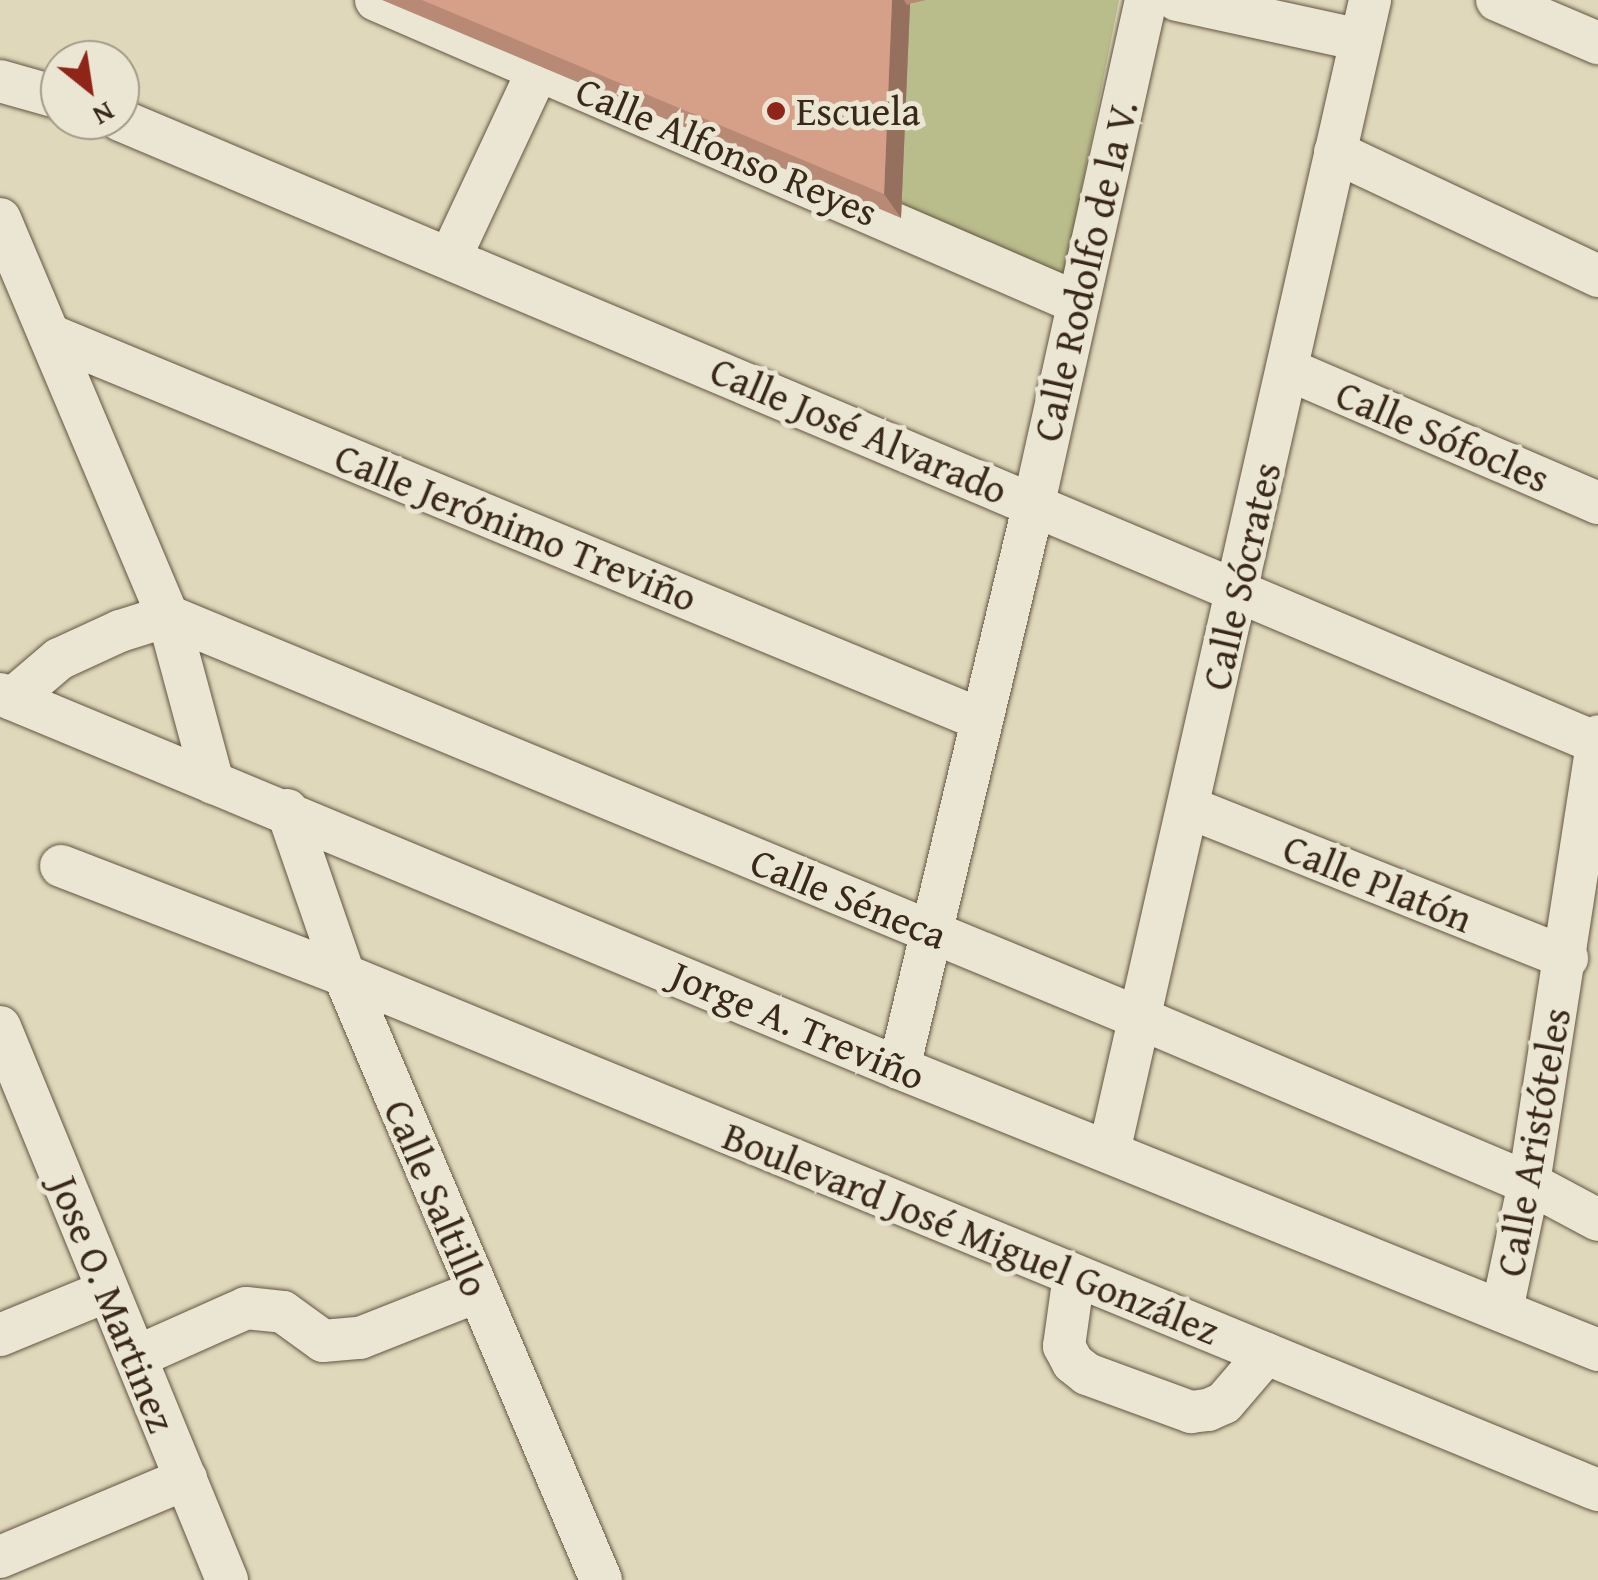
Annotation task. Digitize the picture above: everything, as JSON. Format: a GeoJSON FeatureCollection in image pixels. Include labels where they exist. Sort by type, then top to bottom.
{"type":"FeatureCollection","features":[{"type":"Feature","properties":{"kind":"street","name":"Calle Alfonso Reyes"},"geometry":{"type":"LineString","coordinates":[[376,0],[1078,302]]}},
{"type":"Feature","properties":{"kind":"street","name":"Calle Rodolfo de la V."},"geometry":{"type":"LineString","coordinates":[[899,1068],[1034,503],[1146,0]]}},
{"type":"Feature","properties":{"kind":"street"},"geometry":{"type":"LineString","coordinates":[[1177,0],[1365,20]]}},
{"type":"Feature","properties":{"kind":"street"},"geometry":{"type":"LineString","coordinates":[[1497,0],[1598,44]]}},
{"type":"Feature","properties":{"kind":"street","name":"Calle Sócrates"},"geometry":{"type":"LineString","coordinates":[[1109,1152],[1137,1017],[1190,808],[1365,20]]}},
{"type":"Feature","properties":{"kind":"street"},"geometry":{"type":"LineString","coordinates":[[450,258],[538,70]]}},
{"type":"Feature","properties":{"kind":"street"},"geometry":{"type":"LineString","coordinates":[[0,81],[40,92]]}},
{"type":"Feature","properties":{"kind":"street","name":"Calle José Alvarado"},"geometry":{"type":"LineString","coordinates":[[140,128],[1034,503],[1236,592],[1598,740]]}},
{"type":"Feature","properties":{"kind":"street"},"geometry":{"type":"LineString","coordinates":[[1335,152],[1598,276]]}},
{"type":"Feature","properties":{"kind":"street"},"geometry":{"type":"LineString","coordinates":[[0,219],[168,616],[213,782]]}},
{"type":"Feature","properties":{"kind":"street","name":"Calle Jerónimo Treviño"},"geometry":{"type":"LineString","coordinates":[[52,336],[980,719]]}},
{"type":"Feature","properties":{"kind":"street","name":"Calle Sófocles"},"geometry":{"type":"LineString","coordinates":[[1287,370],[1598,503]]}},
{"type":"Feature","properties":{"kind":"street"},"geometry":{"type":"LineString","coordinates":[[6,696],[59,659],[168,616]]}},
{"type":"Feature","properties":{"kind":"street","name":"Calle Séneca"},"geometry":{"type":"LineString","coordinates":[[168,616],[1137,1017],[1529,1183],[1598,1220]]}},
{"type":"Feature","properties":{"kind":"street","name":"Jorge A. Treviño"},"geometry":{"type":"LineString","coordinates":[[6,696],[899,1068],[1598,1350]]}},
{"type":"Feature","properties":{"kind":"street","name":"Calle Aristóteles"},"geometry":{"type":"LineString","coordinates":[[1502,1310],[1529,1183],[1598,740]]}},
{"type":"Feature","properties":{"kind":"street","name":"Calle Platón"},"geometry":{"type":"LineString","coordinates":[[1190,808],[1566,958]]}},
{"type":"Feature","properties":{"kind":"street","name":"Calle Saltillo"},"geometry":{"type":"LineString","coordinates":[[287,810],[344,975],[601,1580]]}},
{"type":"Feature","properties":{"kind":"street","name":"Boulevard José Miguel González"},"geometry":{"type":"LineString","coordinates":[[61,866],[344,975],[1598,1490]]}},
{"type":"Feature","properties":{"kind":"street","name":"Jose O. Martinez"},"geometry":{"type":"LineString","coordinates":[[0,1028],[12,1092],[107,1291],[227,1580]]}},
{"type":"Feature","properties":{"kind":"street"},"geometry":{"type":"LineString","coordinates":[[1074,1275],[1064,1346],[1073,1363],[1087,1374],[1191,1412],[1224,1403],[1266,1354]]}},
{"type":"Feature","properties":{"kind":"street"},"geometry":{"type":"LineString","coordinates":[[0,1335],[107,1291]]}},
{"type":"Feature","properties":{"kind":"street"},"geometry":{"type":"LineString","coordinates":[[136,1357],[246,1308],[283,1312],[323,1341],[360,1338],[476,1292]]}},
{"type":"Feature","properties":{"kind":"street"},"geometry":{"type":"LineString","coordinates":[[0,1556],[186,1479]]}},
{"type":"Feature","properties":{"kind":"green space"},"geometry":{"type":"Polygon","coordinates":[[[927,0],[1119,0],[1063,282],[901,218],[907,5],[927,0]]]}},
{"type":"Feature","properties":{"kind":"building","name":"Escuela"},"geometry":{"type":"Polygon","coordinates":[[[422,0],[892,0],[884,194],[422,0]]]}},
{"type":"Feature","properties":{"kind":"place","name":"Escuela"},"geometry":{"type":"Point","coordinates":[776,111]}}]}
